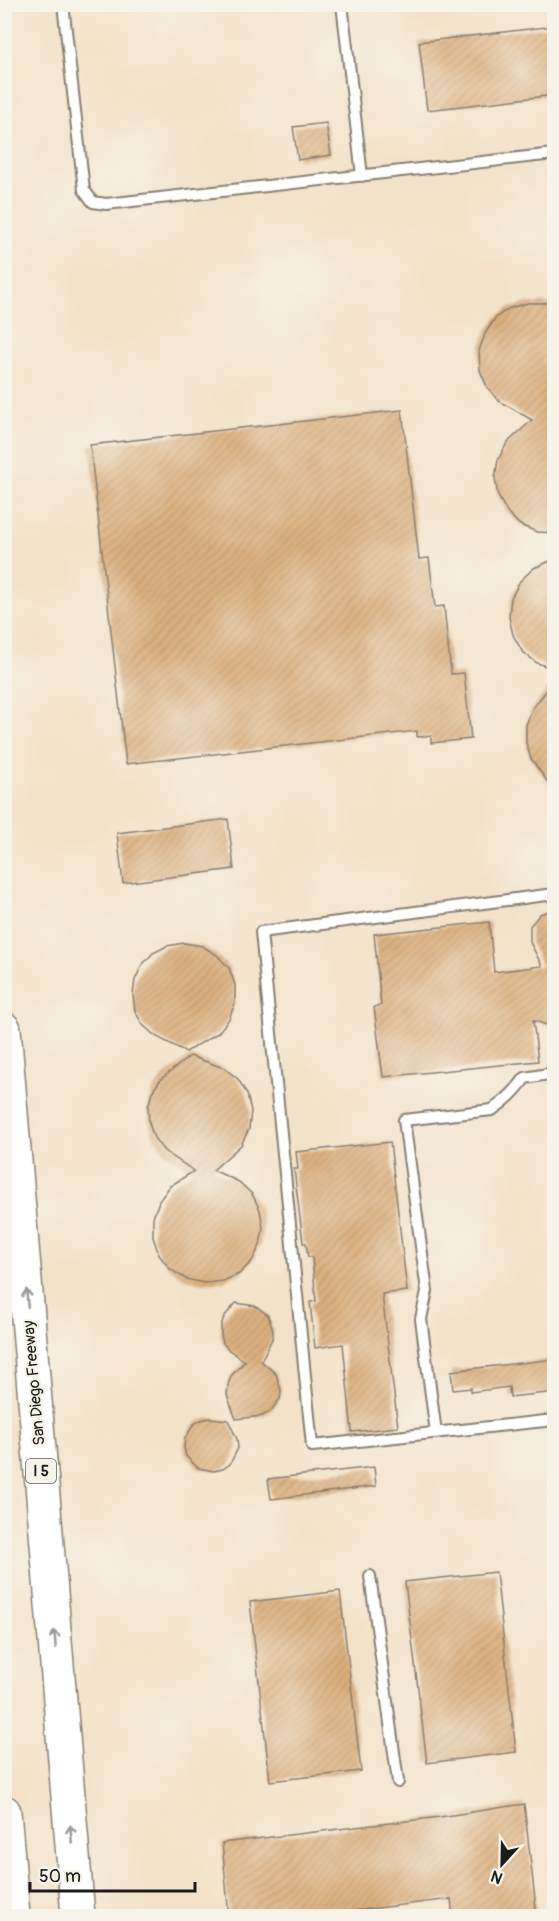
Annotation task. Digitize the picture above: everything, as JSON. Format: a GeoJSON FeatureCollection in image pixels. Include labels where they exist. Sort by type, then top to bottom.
{"type":"FeatureCollection","features":[{"type":"Feature","properties":{"kind":"highway","name":"San Diego Freeway"},"geometry":{"type":"LineString","coordinates":[[4,1029],[78,1917]]}},
{"type":"Feature","properties":{"kind":"highway"},"geometry":{"type":"LineString","coordinates":[[4,1812],[13,1917]]}},
{"type":"Feature","properties":{"kind":"lane"},"geometry":{"type":"LineString","coordinates":[[63,4],[84,190],[93,202],[106,204],[555,154]]}},
{"type":"Feature","properties":{"kind":"lane"},"geometry":{"type":"LineString","coordinates":[[342,4],[362,176]]}},
{"type":"Feature","properties":{"kind":"lane"},"geometry":{"type":"LineString","coordinates":[[555,894],[261,932],[312,1446],[555,1420]]}},
{"type":"Feature","properties":{"kind":"lane"},"geometry":{"type":"LineString","coordinates":[[436,1433],[421,1319],[427,1291],[404,1120],[492,1110],[516,1091],[525,1078],[555,1073]]}},
{"type":"Feature","properties":{"kind":"lane"},"geometry":{"type":"LineString","coordinates":[[370,1576],[399,1782]]}},
{"type":"Feature","properties":{"kind":"building"},"geometry":{"type":"Polygon","coordinates":[[[555,26],[555,95],[427,110],[419,42],[555,26]]]}},
{"type":"Feature","properties":{"kind":"building"},"geometry":{"type":"Polygon","coordinates":[[[326,123],[331,155],[298,160],[293,127],[326,123]]]}},
{"type":"Feature","properties":{"kind":"building"},"geometry":{"type":"Polygon","coordinates":[[[528,303],[546,303],[555,307],[555,533],[537,532],[520,525],[507,512],[498,496],[495,478],[498,460],[507,443],[532,420],[499,401],[487,387],[480,370],[479,351],[485,334],[495,318],[510,308],[528,303]]]}},
{"type":"Feature","properties":{"kind":"building"},"geometry":{"type":"Polygon","coordinates":[[[402,410],[419,559],[429,558],[435,607],[444,606],[451,674],[464,673],[471,739],[431,743],[431,736],[417,737],[417,731],[126,764],[90,445],[402,410]]]}},
{"type":"Feature","properties":{"kind":"building"},"geometry":{"type":"Polygon","coordinates":[[[555,559],[555,669],[537,663],[522,651],[513,635],[509,617],[511,598],[520,581],[534,568],[555,559]]]}},
{"type":"Feature","properties":{"kind":"building"},"geometry":{"type":"Polygon","coordinates":[[[555,680],[555,792],[531,759],[526,743],[526,725],[532,709],[555,680]]]}},
{"type":"Feature","properties":{"kind":"building"},"geometry":{"type":"Polygon","coordinates":[[[228,819],[234,869],[123,883],[117,833],[228,819]]]}},
{"type":"Feature","properties":{"kind":"building"},"geometry":{"type":"Polygon","coordinates":[[[555,909],[555,1028],[533,1020],[538,1061],[383,1077],[374,1007],[381,1005],[374,934],[489,922],[494,972],[542,966],[530,942],[530,926],[540,914],[555,909]]]}},
{"type":"Feature","properties":{"kind":"building"},"geometry":{"type":"Polygon","coordinates":[[[184,943],[202,946],[217,955],[229,968],[235,985],[235,1003],[229,1019],[218,1033],[186,1052],[155,1036],[143,1025],[135,1011],[133,995],[135,980],[142,965],[153,953],[167,946],[184,943]]]}},
{"type":"Feature","properties":{"kind":"building"},"geometry":{"type":"Polygon","coordinates":[[[190,1056],[224,1068],[238,1079],[247,1094],[251,1111],[249,1129],[241,1145],[213,1170],[239,1182],[252,1194],[260,1210],[263,1228],[260,1245],[252,1261],[239,1274],[223,1281],[204,1283],[186,1279],[170,1269],[159,1255],[153,1237],[153,1218],[159,1201],[170,1186],[194,1171],[164,1151],[154,1138],[149,1123],[148,1107],[152,1092],[161,1079],[190,1056]]]}},
{"type":"Feature","properties":{"kind":"building"},"geometry":{"type":"Polygon","coordinates":[[[390,1142],[407,1291],[382,1294],[398,1427],[352,1432],[343,1344],[315,1348],[310,1302],[316,1301],[312,1257],[308,1257],[306,1243],[303,1243],[294,1169],[298,1169],[296,1152],[390,1142]]]}},
{"type":"Feature","properties":{"kind":"building"},"geometry":{"type":"Polygon","coordinates":[[[236,1303],[255,1306],[268,1315],[273,1331],[272,1339],[261,1361],[276,1374],[281,1390],[280,1399],[270,1412],[262,1416],[236,1419],[227,1395],[228,1385],[231,1376],[245,1361],[223,1343],[221,1326],[224,1317],[236,1303]]]}},
{"type":"Feature","properties":{"kind":"building"},"geometry":{"type":"Polygon","coordinates":[[[555,1359],[555,1392],[510,1397],[509,1387],[471,1392],[471,1388],[453,1390],[451,1371],[555,1359]]]}},
{"type":"Feature","properties":{"kind":"building"},"geometry":{"type":"Polygon","coordinates":[[[210,1418],[228,1420],[237,1439],[238,1448],[230,1464],[214,1471],[198,1468],[186,1456],[184,1447],[185,1438],[194,1424],[210,1418]]]}},
{"type":"Feature","properties":{"kind":"building"},"geometry":{"type":"Polygon","coordinates":[[[374,1467],[376,1486],[271,1499],[268,1479],[374,1467]]]}},
{"type":"Feature","properties":{"kind":"building"},"geometry":{"type":"Polygon","coordinates":[[[496,1572],[516,1752],[427,1763],[405,1582],[496,1572]]]}},
{"type":"Feature","properties":{"kind":"building"},"geometry":{"type":"Polygon","coordinates":[[[340,1591],[361,1771],[270,1781],[250,1602],[340,1591]]]}},
{"type":"Feature","properties":{"kind":"building"},"geometry":{"type":"Polygon","coordinates":[[[524,1804],[537,1917],[453,1917],[451,1899],[302,1917],[229,1917],[222,1843],[440,1817],[524,1804]]]}}]}
